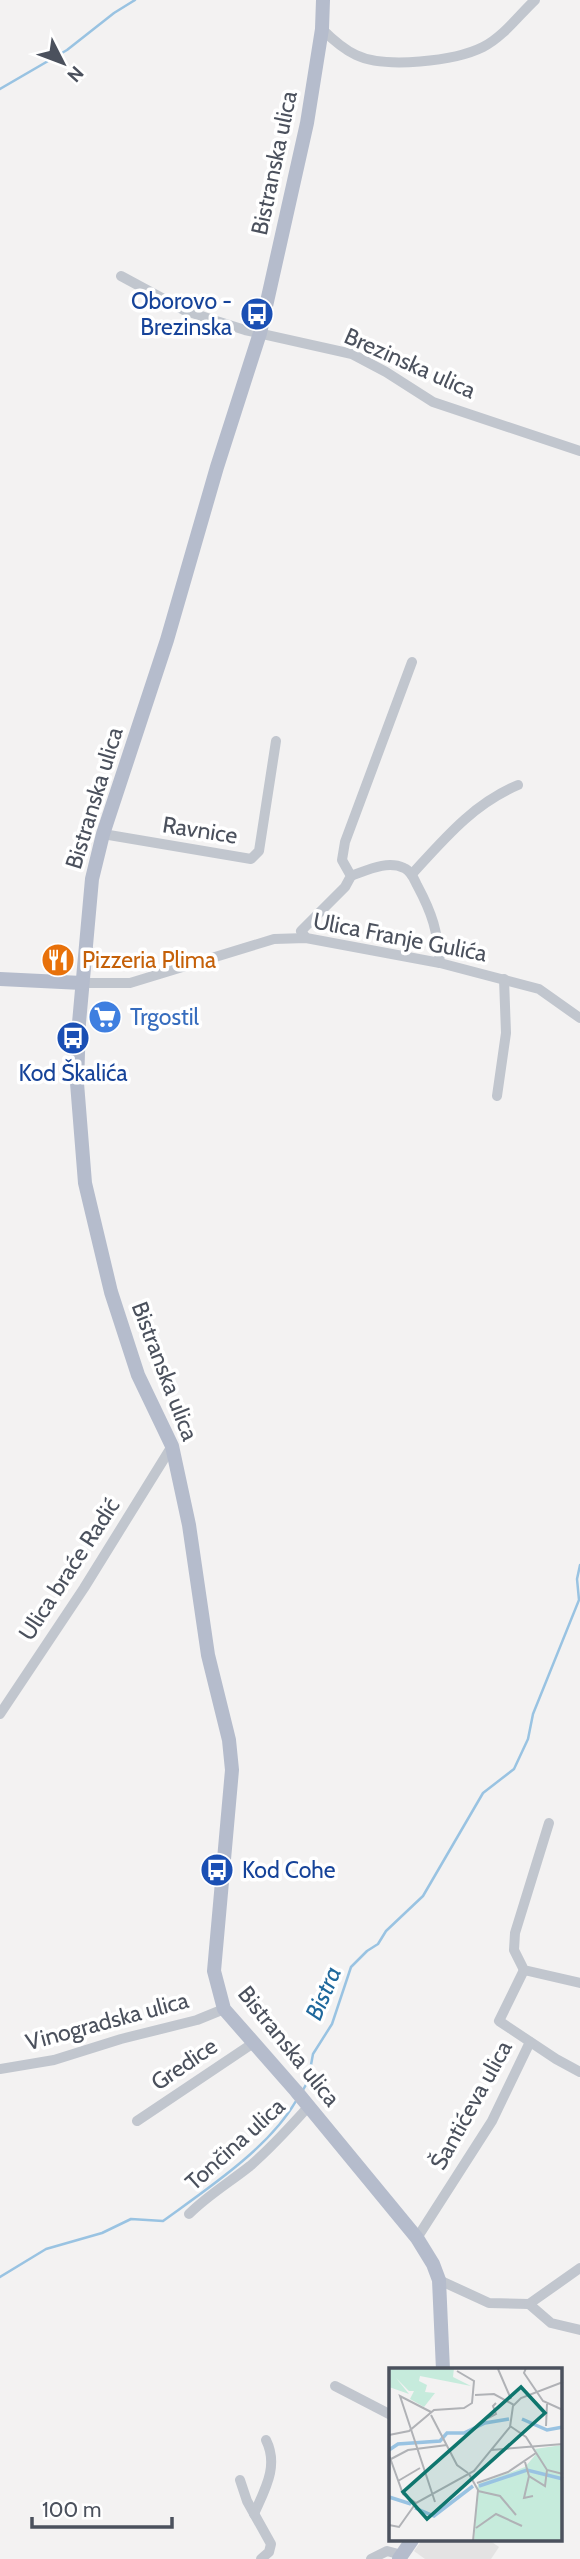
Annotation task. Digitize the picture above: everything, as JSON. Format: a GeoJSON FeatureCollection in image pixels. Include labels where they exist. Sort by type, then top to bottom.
{"type":"FeatureCollection","features":[{"type":"Feature","properties":{"kind":"main road","name":"Bistranska ulica"},"geometry":{"type":"LineString","coordinates":[[323,0],[322,29],[307,123],[260,333],[217,467],[167,640],[103,834],[92,879],[82,983],[77,1083],[85,1183],[115,1304],[138,1375],[172,1446],[189,1525],[208,1655],[229,1740],[232,1770],[214,1971],[224,2009],[255,2042],[417,2238],[433,2263],[439,2280],[443,2368]]}},
{"type":"Feature","properties":{"kind":"main road"},"geometry":{"type":"LineString","coordinates":[[0,979],[82,983]]}},
{"type":"Feature","properties":{"kind":"main road"},"geometry":{"type":"LineString","coordinates":[[400,2557],[411,2542]]}},
{"type":"Feature","properties":{"kind":"street"},"geometry":{"type":"LineString","coordinates":[[322,29],[347,49],[372,61],[441,58],[484,47],[535,0]]}},
{"type":"Feature","properties":{"kind":"street"},"geometry":{"type":"LineString","coordinates":[[121,276],[184,310],[260,333]]}},
{"type":"Feature","properties":{"kind":"street","name":"Brezinska ulica"},"geometry":{"type":"LineString","coordinates":[[260,333],[352,354],[433,402],[580,451]]}},
{"type":"Feature","properties":{"kind":"street"},"geometry":{"type":"LineString","coordinates":[[351,876],[342,860],[345,842],[412,662]]}},
{"type":"Feature","properties":{"kind":"street","name":"Ravnice"},"geometry":{"type":"LineString","coordinates":[[103,834],[251,859],[259,851],[276,741]]}},
{"type":"Feature","properties":{"kind":"street"},"geometry":{"type":"LineString","coordinates":[[412,874],[481,803],[518,785]]}},
{"type":"Feature","properties":{"kind":"street"},"geometry":{"type":"LineString","coordinates":[[306,938],[300,931],[345,887],[351,876],[382,865],[405,868],[412,874],[432,912],[440,963]]}},
{"type":"Feature","properties":{"kind":"street","name":"Ulica Franje Gulića"},"geometry":{"type":"LineString","coordinates":[[82,983],[130,983],[274,939],[306,938],[440,963],[539,989],[580,1018]]}},
{"type":"Feature","properties":{"kind":"street"},"geometry":{"type":"LineString","coordinates":[[497,1096],[506,1033],[503,979]]}},
{"type":"Feature","properties":{"kind":"street","name":"Ulica braće Radić"},"geometry":{"type":"LineString","coordinates":[[0,1714],[84,1588],[172,1446]]}},
{"type":"Feature","properties":{"kind":"street"},"geometry":{"type":"LineString","coordinates":[[524,1970],[514,1950],[515,1933],[549,1823]]}},
{"type":"Feature","properties":{"kind":"street"},"geometry":{"type":"LineString","coordinates":[[524,1970],[580,1983]]}},
{"type":"Feature","properties":{"kind":"street"},"geometry":{"type":"LineString","coordinates":[[524,1970],[499,2021],[530,2042]]}},
{"type":"Feature","properties":{"kind":"street","name":"Vinogradska ulica"},"geometry":{"type":"LineString","coordinates":[[0,2069],[54,2060],[121,2039],[197,2020],[224,2009]]}},
{"type":"Feature","properties":{"kind":"street","name":"Gredice"},"geometry":{"type":"LineString","coordinates":[[137,2120],[255,2042]]}},
{"type":"Feature","properties":{"kind":"street","name":"Šantićeva ulica"},"geometry":{"type":"LineString","coordinates":[[417,2238],[492,2120],[530,2042],[580,2072]]}},
{"type":"Feature","properties":{"kind":"street","name":"Tončina ulica"},"geometry":{"type":"LineString","coordinates":[[190,2214],[204,2198],[249,2166],[280,2137],[303,2100]]}},
{"type":"Feature","properties":{"kind":"street"},"geometry":{"type":"LineString","coordinates":[[439,2280],[489,2303],[529,2304],[580,2268]]}},
{"type":"Feature","properties":{"kind":"street"},"geometry":{"type":"LineString","coordinates":[[529,2304],[551,2323],[580,2330]]}},
{"type":"Feature","properties":{"kind":"street"},"geometry":{"type":"LineString","coordinates":[[335,2386],[389,2414]]}},
{"type":"Feature","properties":{"kind":"street"},"geometry":{"type":"LineString","coordinates":[[254,2514],[271,2474],[272,2453],[265,2441]]}},
{"type":"Feature","properties":{"kind":"street"},"geometry":{"type":"LineString","coordinates":[[240,2480],[247,2501],[271,2544],[268,2557]]}},
{"type":"Feature","properties":{"kind":"street"},"geometry":{"type":"LineString","coordinates":[[372,2559],[387,2551],[400,2557]]}},
{"type":"Feature","properties":{"kind":"shaded area"},"geometry":{"type":"Polygon","coordinates":[[[421,2542],[492,2542],[499,2547],[491,2559],[425,2559],[414,2551],[421,2542]]]}},
{"type":"Feature","properties":{"kind":"waterway"},"geometry":{"type":"LineString","coordinates":[[0,89],[67,50],[135,0]]}},
{"type":"Feature","properties":{"kind":"waterway","name":"Bistra"},"geometry":{"type":"LineString","coordinates":[[303,2090],[308,2081],[313,2054],[332,2024],[351,1967],[378,1944],[386,1931],[423,1896],[483,1793],[514,1769],[528,1739],[533,1714],[579,1600],[577,1579],[580,1565]]}},
{"type":"Feature","properties":{"kind":"waterway","name":"Bistra"},"geometry":{"type":"LineString","coordinates":[[0,2277],[46,2249],[102,2233],[131,2219],[163,2221],[254,2151],[296,2101]]}},
{"type":"Feature","properties":{"kind":"place","name":"Oborovo - Brezinska"},"geometry":{"type":"Point","coordinates":[257,314]}},
{"type":"Feature","properties":{"kind":"place","name":"Pizzeria Plima"},"geometry":{"type":"Point","coordinates":[58,960]}},
{"type":"Feature","properties":{"kind":"place","name":"Trgostil"},"geometry":{"type":"Point","coordinates":[105,1017]}},
{"type":"Feature","properties":{"kind":"place","name":"Kod Škalića"},"geometry":{"type":"Point","coordinates":[73,1038]}},
{"type":"Feature","properties":{"kind":"place","name":"Kod Cohe"},"geometry":{"type":"Point","coordinates":[217,1870]}}]}
